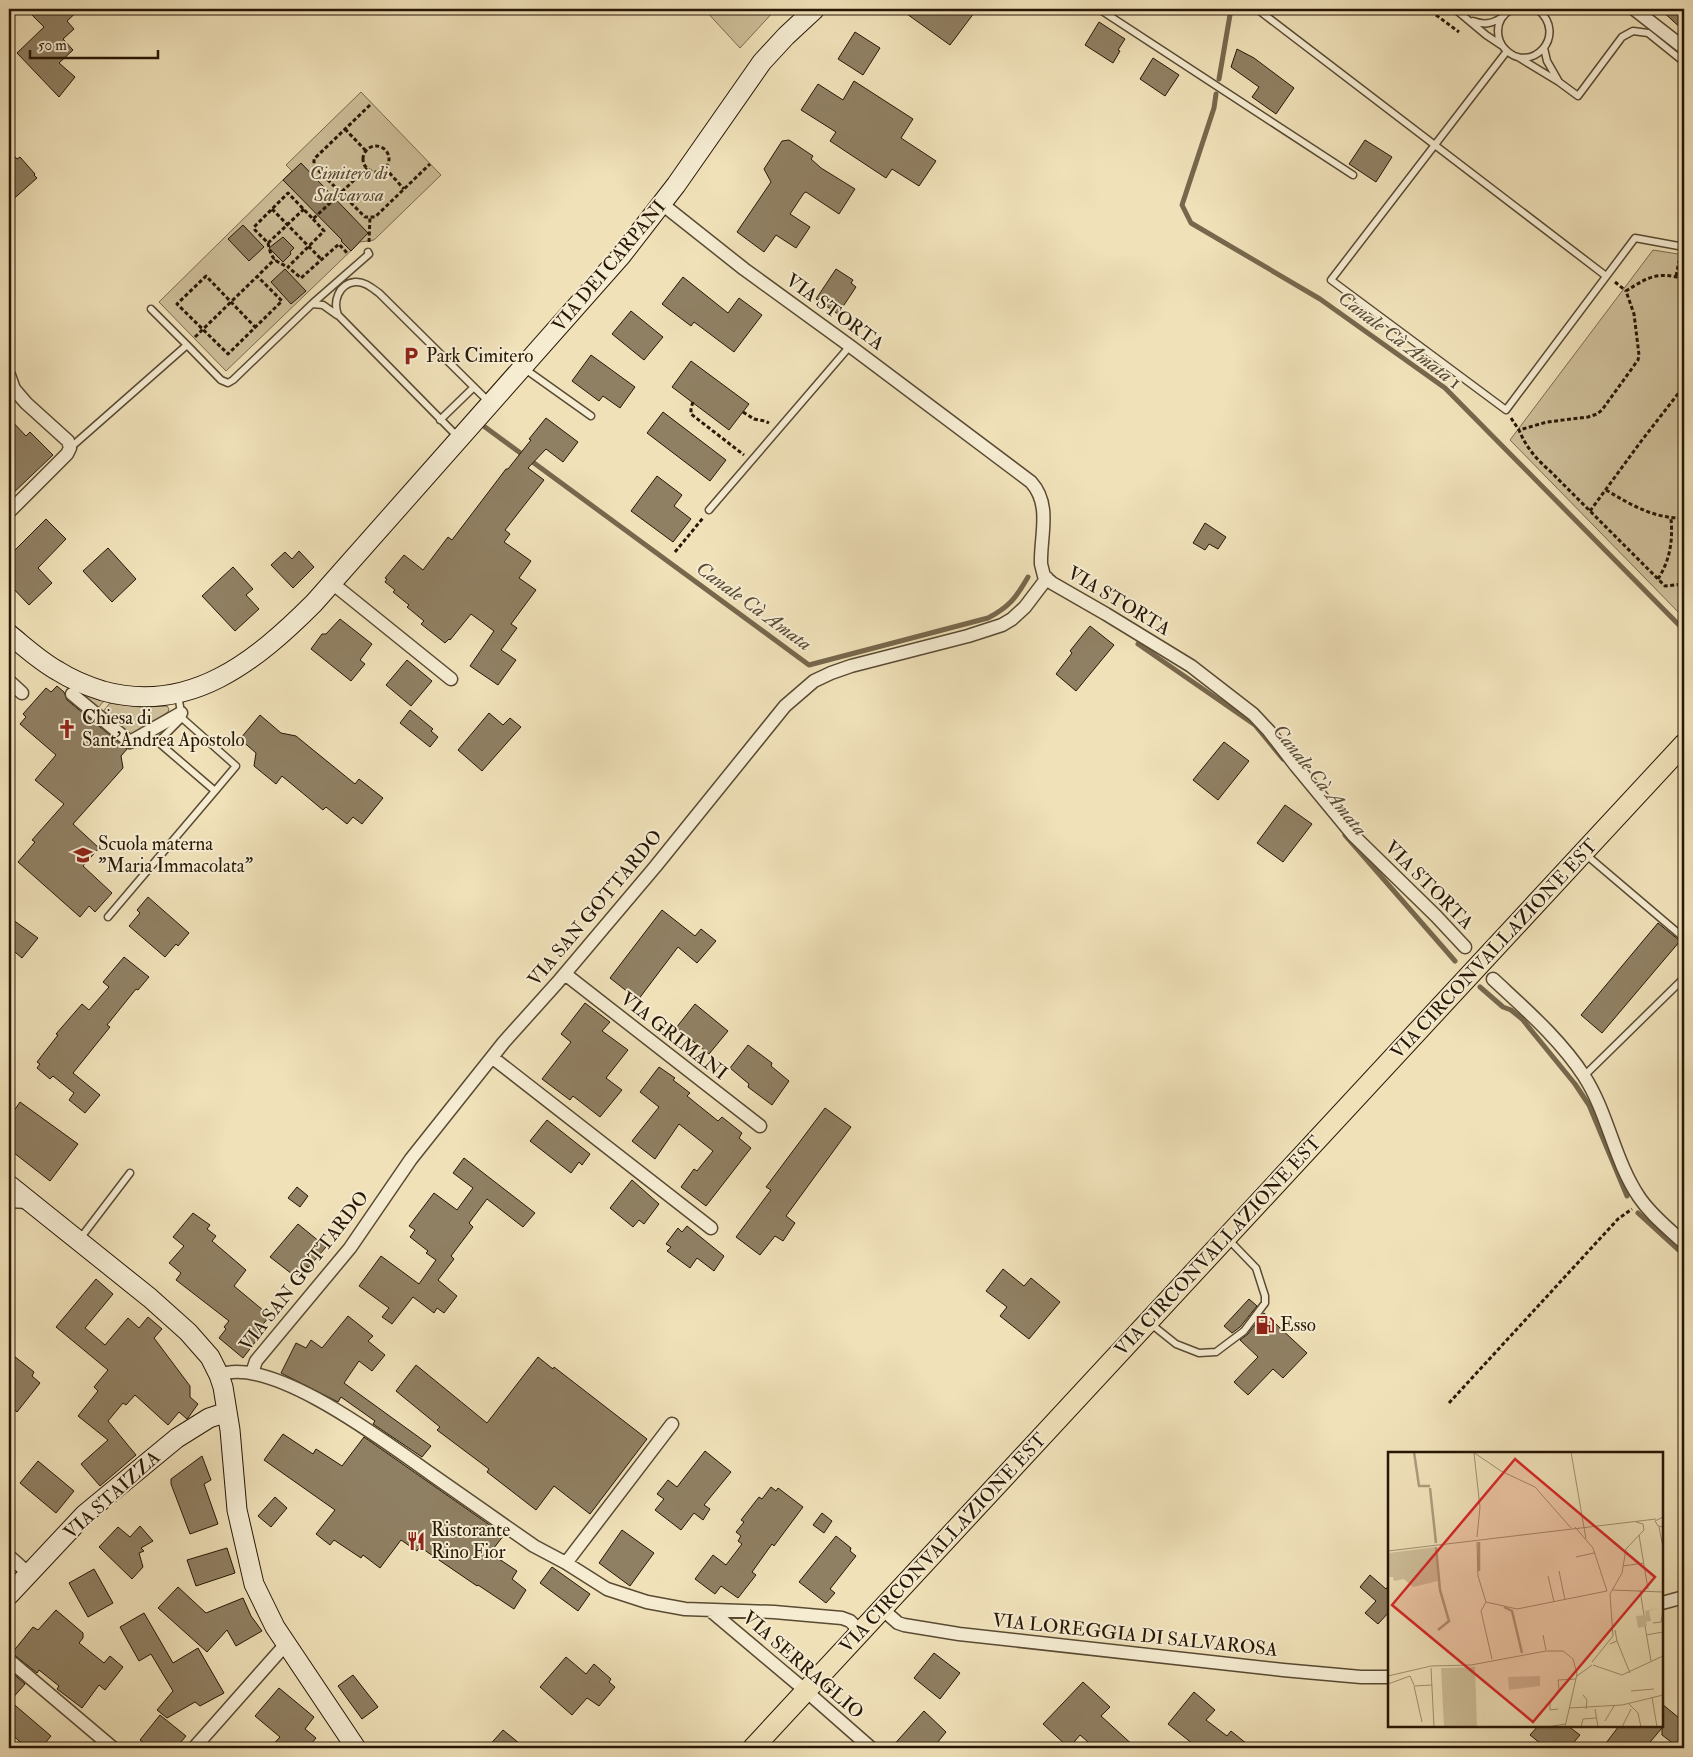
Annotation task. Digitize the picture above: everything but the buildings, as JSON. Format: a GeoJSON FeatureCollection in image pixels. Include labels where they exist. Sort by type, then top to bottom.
{"type":"FeatureCollection","features":[{"type":"Feature","properties":{"kind":"main road","name":"VIA CIRCONVALLAZIONE EST"},"geometry":{"type":"LineString","coordinates":[[753,1748],[1684,744]]}},
{"type":"Feature","properties":{"kind":"street","name":"VIA DEI CARPANI"},"geometry":{"type":"LineString","coordinates":[[10,636],[57,671],[95,688],[114,694],[138,697],[178,694],[210,683],[244,663],[297,620],[332,583],[621,256],[662,204],[754,73],[778,44],[815,9]]}},
{"type":"Feature","properties":{"kind":"street"},"geometry":{"type":"LineString","coordinates":[[1634,9],[1684,48]]}},
{"type":"Feature","properties":{"kind":"street","name":"VIA STORTA"},"geometry":{"type":"LineString","coordinates":[[662,204],[744,269],[1002,459],[1035,486],[1043,502],[1041,568],[1047,578],[1055,585],[1191,666],[1253,714],[1269,731],[1353,835],[1465,947]]}},
{"type":"Feature","properties":{"kind":"street"},"geometry":{"type":"LineString","coordinates":[[9,375],[14,389],[26,403],[68,441],[70,448],[68,454],[9,512]]}},
{"type":"Feature","properties":{"kind":"street","name":"VIA SAN GOTTARDO"},"geometry":{"type":"LineString","coordinates":[[252,1373],[256,1361],[350,1248],[411,1159],[504,1042],[565,974],[655,867],[778,714],[800,692],[814,681],[841,669],[968,636],[1002,624],[1026,608],[1047,578]]}},
{"type":"Feature","properties":{"kind":"street"},"geometry":{"type":"LineString","coordinates":[[332,583],[450,679]]}},
{"type":"Feature","properties":{"kind":"street"},"geometry":{"type":"LineString","coordinates":[[9,681],[22,693]]}},
{"type":"Feature","properties":{"kind":"street"},"geometry":{"type":"LineString","coordinates":[[72,694],[130,742],[181,716]]}},
{"type":"Feature","properties":{"kind":"street","name":"VIA GRIMANI"},"geometry":{"type":"LineString","coordinates":[[565,974],[760,1126]]}},
{"type":"Feature","properties":{"kind":"street"},"geometry":{"type":"LineString","coordinates":[[1493,979],[1549,1033],[1584,1076],[1606,1122],[1625,1171],[1643,1202],[1652,1214],[1684,1243]]}},
{"type":"Feature","properties":{"kind":"street"},"geometry":{"type":"LineString","coordinates":[[493,1058],[711,1228]]}},
{"type":"Feature","properties":{"kind":"street"},"geometry":{"type":"LineString","coordinates":[[9,1185],[112,1266],[188,1332],[206,1351],[219,1375],[227,1412],[237,1510],[250,1570],[259,1597],[286,1644],[356,1748]]}},
{"type":"Feature","properties":{"kind":"street"},"geometry":{"type":"LineString","coordinates":[[219,1375],[236,1371],[252,1373],[277,1380],[300,1390],[338,1412],[534,1546],[596,1582],[622,1594],[647,1602],[685,1609],[774,1612],[842,1618],[850,1622],[861,1632]]}},
{"type":"Feature","properties":{"kind":"street","name":"VIA STAIZZA"},"geometry":{"type":"LineString","coordinates":[[9,1595],[85,1514],[177,1438],[209,1418],[227,1412]]}},
{"type":"Feature","properties":{"kind":"street"},"geometry":{"type":"LineString","coordinates":[[566,1563],[672,1424]]}},
{"type":"Feature","properties":{"kind":"street"},"geometry":{"type":"LineString","coordinates":[[9,1556],[29,1574]]}},
{"type":"Feature","properties":{"kind":"street"},"geometry":{"type":"LineString","coordinates":[[1663,1603],[1684,1597]]}},
{"type":"Feature","properties":{"kind":"street","name":"VIA LOREGGIA DI SALVAROSA"},"geometry":{"type":"LineString","coordinates":[[882,1609],[904,1625],[959,1634],[1283,1670],[1361,1677],[1388,1677]]}},
{"type":"Feature","properties":{"kind":"street","name":"VIA SERRAGLIO"},"geometry":{"type":"LineString","coordinates":[[711,1611],[870,1748]]}},
{"type":"Feature","properties":{"kind":"street"},"geometry":{"type":"LineString","coordinates":[[194,1748],[286,1644]]}},
{"type":"Feature","properties":{"kind":"street"},"geometry":{"type":"LineString","coordinates":[[9,1660],[113,1748]]}},
{"type":"Feature","properties":{"kind":"lane"},"geometry":{"type":"LineString","coordinates":[[1099,9],[1353,175]]}},
{"type":"Feature","properties":{"kind":"lane"},"geometry":{"type":"LineString","coordinates":[[1257,9],[1606,276]]}},
{"type":"Feature","properties":{"kind":"lane"},"geometry":{"type":"LineString","coordinates":[[1455,9],[1486,35],[1578,96],[1622,37],[1633,31],[1648,34],[1684,62]]}},
{"type":"Feature","properties":{"kind":"lane"},"geometry":{"type":"LineString","coordinates":[[1467,18],[1479,24],[1492,23],[1510,9]]}},
{"type":"Feature","properties":{"kind":"lane"},"geometry":{"type":"LineString","coordinates":[[1518,57],[1532,56],[1544,48],[1550,34],[1550,27],[1541,10]]}},
{"type":"Feature","properties":{"kind":"lane"},"geometry":{"type":"LineString","coordinates":[[1503,16],[1498,28],[1500,40],[1505,48]]}},
{"type":"Feature","properties":{"kind":"lane"},"geometry":{"type":"LineString","coordinates":[[1505,48],[1331,280],[1506,410],[1635,238],[1683,247]]}},
{"type":"Feature","properties":{"kind":"lane"},"geometry":{"type":"LineString","coordinates":[[1544,48],[1547,61],[1559,82]]}},
{"type":"Feature","properties":{"kind":"lane"},"geometry":{"type":"LineString","coordinates":[[151,308],[221,380],[228,383],[312,304],[369,254],[368,252]]}},
{"type":"Feature","properties":{"kind":"lane"},"geometry":{"type":"LineString","coordinates":[[338,315],[335,307],[336,298],[344,288],[354,282],[365,283],[380,293],[490,403]]}},
{"type":"Feature","properties":{"kind":"lane"},"geometry":{"type":"LineString","coordinates":[[312,304],[323,305],[338,315],[459,438]]}},
{"type":"Feature","properties":{"kind":"lane"},"geometry":{"type":"LineString","coordinates":[[70,448],[187,345]]}},
{"type":"Feature","properties":{"kind":"lane"},"geometry":{"type":"LineString","coordinates":[[710,510],[850,346]]}},
{"type":"Feature","properties":{"kind":"lane"},"geometry":{"type":"LineString","coordinates":[[522,367],[591,416]]}},
{"type":"Feature","properties":{"kind":"lane"},"geometry":{"type":"LineString","coordinates":[[440,420],[474,387]]}},
{"type":"Feature","properties":{"kind":"lane"},"geometry":{"type":"LineString","coordinates":[[108,917],[236,766],[181,716],[178,694]]}},
{"type":"Feature","properties":{"kind":"lane"},"geometry":{"type":"LineString","coordinates":[[181,716],[158,742],[215,791]]}},
{"type":"Feature","properties":{"kind":"lane"},"geometry":{"type":"LineString","coordinates":[[1583,853],[1684,938]]}},
{"type":"Feature","properties":{"kind":"lane"},"geometry":{"type":"LineString","coordinates":[[1584,1076],[1684,978]]}},
{"type":"Feature","properties":{"kind":"lane"},"geometry":{"type":"LineString","coordinates":[[78,1241],[130,1173]]}},
{"type":"Feature","properties":{"kind":"lane"},"geometry":{"type":"LineString","coordinates":[[9,1204],[33,1205]]}},
{"type":"Feature","properties":{"kind":"lane"},"geometry":{"type":"LineString","coordinates":[[1148,1322],[1176,1344],[1199,1353],[1216,1352],[1244,1331],[1265,1303],[1265,1296],[1256,1268],[1226,1237]]}},
{"type":"Feature","properties":{"kind":"path"},"geometry":{"type":"LineString","coordinates":[[1436,15],[1458,32]]}},
{"type":"Feature","properties":{"kind":"path"},"geometry":{"type":"LineString","coordinates":[[370,105],[314,159],[314,166],[365,217],[375,217],[430,164]]}},
{"type":"Feature","properties":{"kind":"path"},"geometry":{"type":"LineString","coordinates":[[345,129],[366,151]]}},
{"type":"Feature","properties":{"kind":"path"},"geometry":{"type":"LineString","coordinates":[[377,146],[385,149],[389,157],[385,168],[378,171],[367,168],[364,161],[366,151],[377,146]]}},
{"type":"Feature","properties":{"kind":"path"},"geometry":{"type":"LineString","coordinates":[[313,219],[367,168]]}},
{"type":"Feature","properties":{"kind":"path"},"geometry":{"type":"LineString","coordinates":[[385,168],[404,189]]}},
{"type":"Feature","properties":{"kind":"path"},"geometry":{"type":"LineString","coordinates":[[288,267],[324,231],[288,193],[254,227],[268,243],[271,255],[278,263],[288,267],[301,278],[339,244],[347,253]]}},
{"type":"Feature","properties":{"kind":"path"},"geometry":{"type":"LineString","coordinates":[[272,209],[322,260]]}},
{"type":"Feature","properties":{"kind":"path"},"geometry":{"type":"LineString","coordinates":[[268,243],[304,209]]}},
{"type":"Feature","properties":{"kind":"path"},"geometry":{"type":"LineString","coordinates":[[368,252],[370,217]]}},
{"type":"Feature","properties":{"kind":"path"},"geometry":{"type":"LineString","coordinates":[[1676,276],[1683,247]]}},
{"type":"Feature","properties":{"kind":"path"},"geometry":{"type":"LineString","coordinates":[[187,345],[275,259]]}},
{"type":"Feature","properties":{"kind":"path"},"geometry":{"type":"LineString","coordinates":[[1684,279],[1661,274],[1640,282],[1626,291],[1634,314],[1638,360],[1602,410],[1588,418],[1547,422],[1519,430],[1526,445],[1539,462],[1665,586],[1684,584]]}},
{"type":"Feature","properties":{"kind":"path"},"geometry":{"type":"LineString","coordinates":[[256,328],[206,276],[177,304],[228,354],[256,328],[282,301],[258,276]]}},
{"type":"Feature","properties":{"kind":"path"},"geometry":{"type":"LineString","coordinates":[[1590,511],[1684,386]]}},
{"type":"Feature","properties":{"kind":"path"},"geometry":{"type":"LineString","coordinates":[[693,402],[690,408],[691,414],[752,461]]}},
{"type":"Feature","properties":{"kind":"path"},"geometry":{"type":"LineString","coordinates":[[743,412],[754,419],[765,421],[778,430]]}},
{"type":"Feature","properties":{"kind":"path"},"geometry":{"type":"LineString","coordinates":[[1606,490],[1644,511],[1671,519],[1684,518]]}},
{"type":"Feature","properties":{"kind":"path"},"geometry":{"type":"LineString","coordinates":[[675,552],[710,510]]}},
{"type":"Feature","properties":{"kind":"path"},"geometry":{"type":"LineString","coordinates":[[1658,579],[1665,568],[1672,546],[1671,519]]}},
{"type":"Feature","properties":{"kind":"path"},"geometry":{"type":"LineString","coordinates":[[1449,1403],[1618,1219],[1643,1202]]}},
{"type":"Feature","properties":{"kind":"green space"},"geometry":{"type":"Polygon","coordinates":[[[704,9],[776,9],[740,48],[704,9]]]}},
{"type":"Feature","properties":{"kind":"green space","name":"Cimitero di Salvarosa"},"geometry":{"type":"Polygon","coordinates":[[[361,92],[441,175],[374,240],[360,242],[226,371],[159,302],[292,171],[286,165],[361,92]]]}},
{"type":"Feature","properties":{"kind":"green space"},"geometry":{"type":"Polygon","coordinates":[[[1653,250],[1684,255],[1684,618],[1510,440],[1653,250]]]}},
{"type":"Feature","properties":{"kind":"green space"},"geometry":{"type":"Polygon","coordinates":[[[78,692],[104,701],[96,710],[78,692]]]}},
{"type":"Feature","properties":{"kind":"green space"},"geometry":{"type":"Polygon","coordinates":[[[110,703],[140,707],[167,706],[169,709],[168,712],[128,738],[101,714],[110,703]]]}},
{"type":"Feature","properties":{"kind":"waterway","name":"Canale Cà Amata 1"},"geometry":{"type":"LineString","coordinates":[[1219,79],[1231,9]]}},
{"type":"Feature","properties":{"kind":"waterway","name":"Canale Cà Amata 1"},"geometry":{"type":"LineString","coordinates":[[1216,94],[1214,108],[1182,205],[1191,223],[1320,299],[1445,388],[1684,630]]}},
{"type":"Feature","properties":{"kind":"waterway","name":"Canale Cà Amata"},"geometry":{"type":"LineString","coordinates":[[485,427],[809,665],[988,618],[1011,601],[1020,591],[1028,577]]}},
{"type":"Feature","properties":{"kind":"waterway","name":"Canale Cà Amata"},"geometry":{"type":"LineString","coordinates":[[1138,644],[1255,725],[1283,759]]}},
{"type":"Feature","properties":{"kind":"waterway","name":"Canale Cà Amata"},"geometry":{"type":"LineString","coordinates":[[1345,835],[1455,961]]}},
{"type":"Feature","properties":{"kind":"waterway","name":"Canale Cà Amata"},"geometry":{"type":"LineString","coordinates":[[1480,987],[1503,1007],[1511,1010],[1522,1019],[1575,1084],[1589,1105],[1627,1196]]}},
{"type":"Feature","properties":{"kind":"waterway","name":"Canale Cà Amata"},"geometry":{"type":"LineString","coordinates":[[1638,1213],[1684,1255]]}},
{"type":"Feature","properties":{"kind":"place","name":"Park Cimitero"},"geometry":{"type":"Point","coordinates":[411,356]}},
{"type":"Feature","properties":{"kind":"place","name":"Chiesa di Sant'Andrea Apostolo"},"geometry":{"type":"Point","coordinates":[67,729]}},
{"type":"Feature","properties":{"kind":"place","name":"Scuola materna \"Maria Immacolata\""},"geometry":{"type":"Point","coordinates":[83,855]}},
{"type":"Feature","properties":{"kind":"place","name":"Esso"},"geometry":{"type":"Point","coordinates":[1265,1325]}},
{"type":"Feature","properties":{"kind":"place","name":"Ristorante Rino Fior"},"geometry":{"type":"Point","coordinates":[416,1541]}}]}
